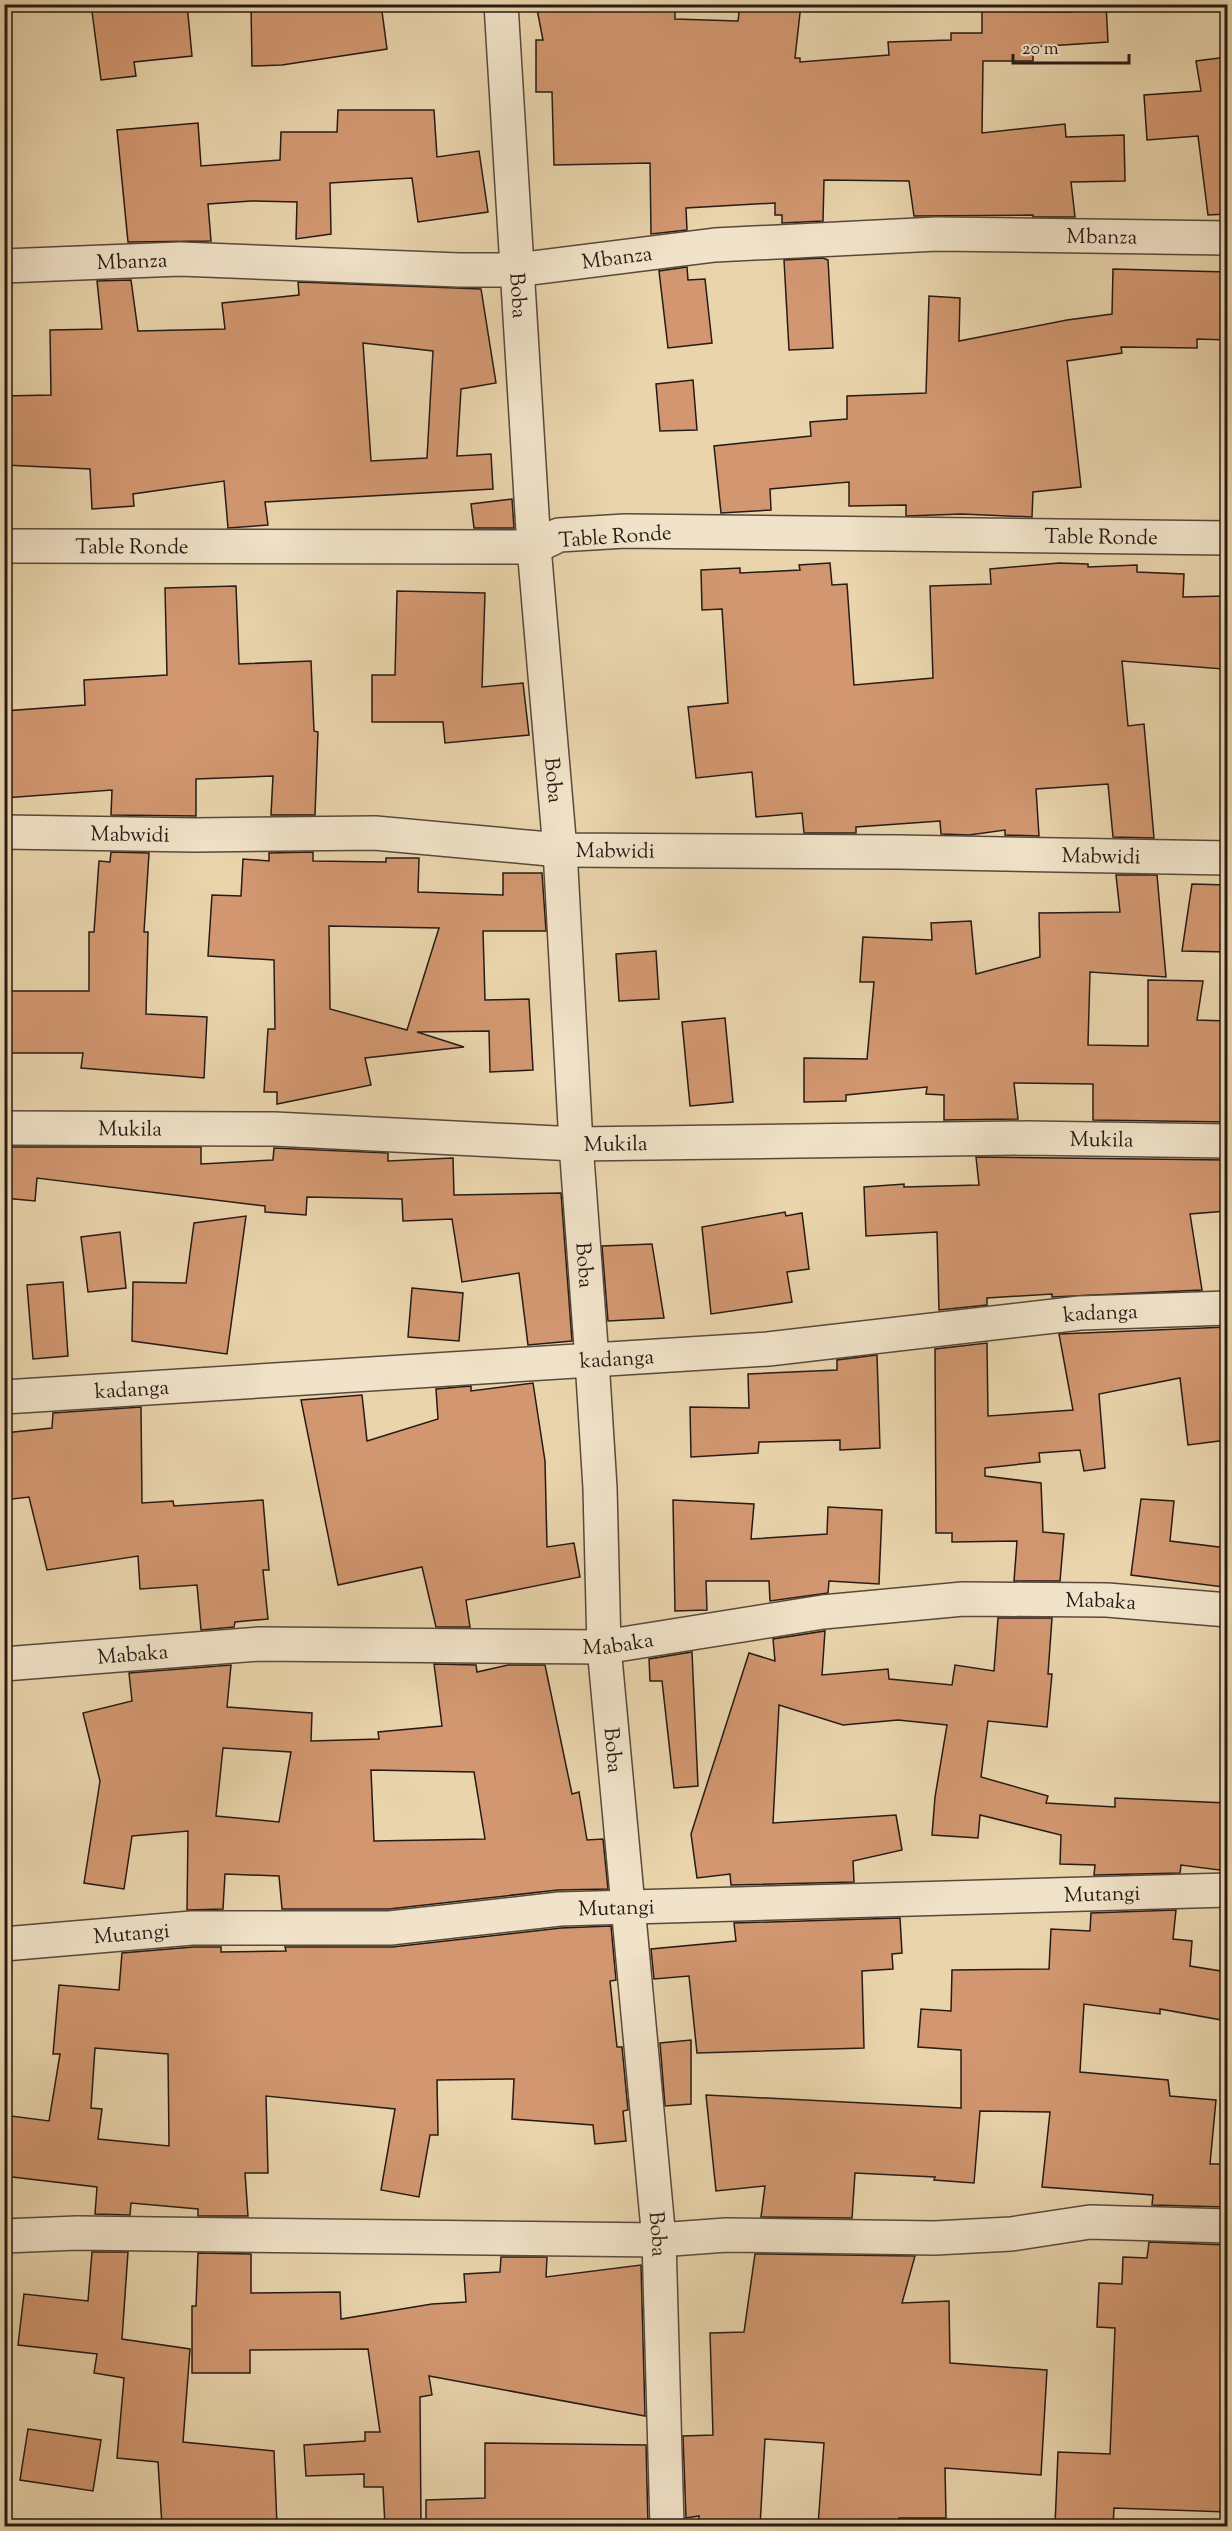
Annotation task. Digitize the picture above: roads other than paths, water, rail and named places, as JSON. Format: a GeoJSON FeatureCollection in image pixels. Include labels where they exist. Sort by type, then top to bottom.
{"type":"FeatureCollection","features":[{"type":"Feature","properties":{"kind":"street","name":"Boba"},"geometry":{"type":"LineString","coordinates":[[501,4],[534,547],[560,850],[576,1144],[592,1360],[600,1488],[604,1647],[659,2240],[667,2526]]}},
{"type":"Feature","properties":{"kind":"street","name":"Mbanza"},"geometry":{"type":"LineString","coordinates":[[4,266],[180,258],[459,270],[516,270],[715,245],[937,234],[1227,238]]}},
{"type":"Feature","properties":{"kind":"street","name":"Table Ronde"},"geometry":{"type":"LineString","coordinates":[[4,546],[534,547],[559,536],[625,531],[1227,538]]}},
{"type":"Feature","properties":{"kind":"street","name":"Mabwidi"},"geometry":{"type":"LineString","coordinates":[[4,832],[195,835],[375,832],[560,850],[887,852],[1227,858]]}},
{"type":"Feature","properties":{"kind":"street","name":"Mukila"},"geometry":{"type":"LineString","coordinates":[[4,1128],[274,1129],[576,1144],[1026,1138],[1227,1141]]}},
{"type":"Feature","properties":{"kind":"street","name":"kadanga"},"geometry":{"type":"LineString","coordinates":[[4,1397],[768,1349],[1080,1314],[1227,1308]]}},
{"type":"Feature","properties":{"kind":"street","name":"Mabaka"},"geometry":{"type":"LineString","coordinates":[[4,1664],[258,1644],[604,1647],[823,1612],[963,1599],[1107,1600],[1227,1610]]}},
{"type":"Feature","properties":{"kind":"street","name":"Mutangi"},"geometry":{"type":"LineString","coordinates":[[4,1944],[192,1928],[390,1928],[560,1909],[1227,1890]]}},
{"type":"Feature","properties":{"kind":"street"},"geometry":{"type":"LineString","coordinates":[[4,2236],[89,2234],[659,2240],[726,2235],[934,2238],[1011,2234],[1090,2222],[1227,2226]]}}]}
